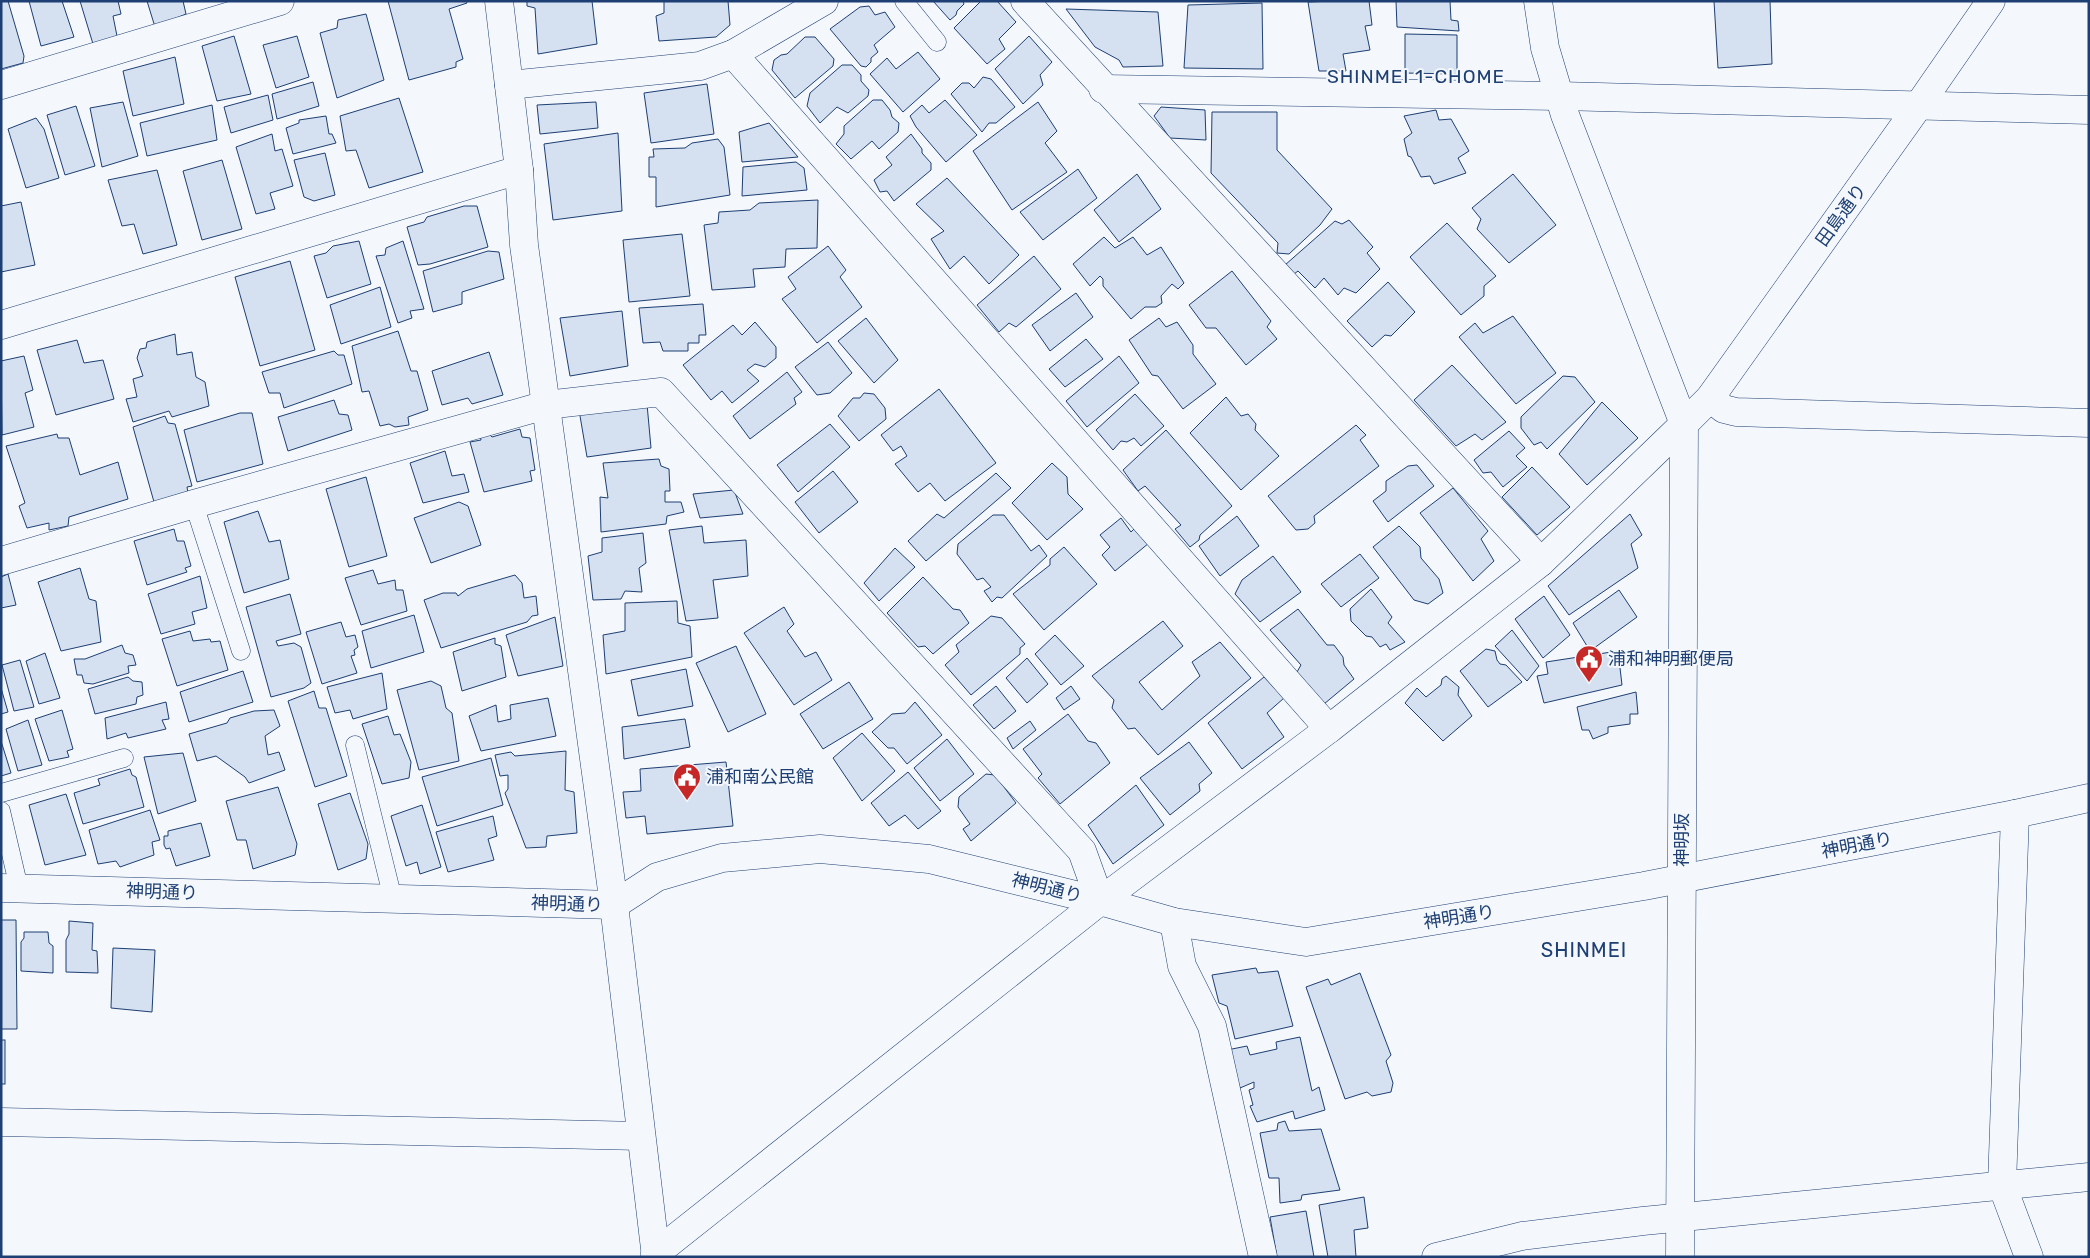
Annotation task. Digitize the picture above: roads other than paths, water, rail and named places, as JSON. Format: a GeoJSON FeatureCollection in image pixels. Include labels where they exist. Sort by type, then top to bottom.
{"type":"FeatureCollection","features":[{"type":"Feature","properties":{"kind":"street"},"geometry":{"type":"LineString","coordinates":[[1,86],[280,1]]}},
{"type":"Feature","properties":{"kind":"street"},"geometry":{"type":"LineString","coordinates":[[499,1],[519,170],[524,244],[614,905],[655,1255]]}},
{"type":"Feature","properties":{"kind":"street"},"geometry":{"type":"LineString","coordinates":[[509,85],[700,66],[733,54],[824,1]]}},
{"type":"Feature","properties":{"kind":"street"},"geometry":{"type":"LineString","coordinates":[[1024,1],[1103,89],[1541,562]]}},
{"type":"Feature","properties":{"kind":"street"},"geometry":{"type":"LineString","coordinates":[[1538,1],[1545,48],[1560,96],[1684,424]]}},
{"type":"Feature","properties":{"kind":"street","name":"田島通り"},"geometry":{"type":"LineString","coordinates":[[655,1255],[1100,901],[1329,728],[1541,562],[1710,398],[1991,1]]}},
{"type":"Feature","properties":{"kind":"street"},"geometry":{"type":"LineString","coordinates":[[733,54],[1329,728]]}},
{"type":"Feature","properties":{"kind":"street"},"geometry":{"type":"LineString","coordinates":[[1103,89],[1560,96],[2089,110]]}},
{"type":"Feature","properties":{"kind":"street"},"geometry":{"type":"LineString","coordinates":[[1,326],[519,170]]}},
{"type":"Feature","properties":{"kind":"street"},"geometry":{"type":"LineString","coordinates":[[1,561],[194,504],[546,405],[661,392],[1082,851],[1100,901]]}},
{"type":"Feature","properties":{"kind":"street"},"geometry":{"type":"LineString","coordinates":[[1710,398],[1724,409],[1736,412],[2089,424]]}},
{"type":"Feature","properties":{"kind":"street","name":"神明坂"},"geometry":{"type":"LineString","coordinates":[[1680,1257],[1684,424]]}},
{"type":"Feature","properties":{"kind":"street","name":"神明通り"},"geometry":{"type":"LineString","coordinates":[[10,888],[614,905],[657,877],[722,858],[820,849],[929,859],[1100,901],[1174,922],[1306,942],[1682,879],[2089,798]]}},
{"type":"Feature","properties":{"kind":"street"},"geometry":{"type":"LineString","coordinates":[[2015,814],[2002,1185],[2029,1257]]}},
{"type":"Feature","properties":{"kind":"street"},"geometry":{"type":"LineString","coordinates":[[1174,922],[1182,966],[1212,1026],[1263,1257]]}},
{"type":"Feature","properties":{"kind":"street"},"geometry":{"type":"LineString","coordinates":[[1,1122],[641,1136]]}},
{"type":"Feature","properties":{"kind":"street"},"geometry":{"type":"LineString","coordinates":[[1436,1257],[1522,1236],[1681,1216],[2089,1177]]}},
{"type":"Feature","properties":{"kind":"lane"},"geometry":{"type":"LineString","coordinates":[[904,1],[937,42]]}},
{"type":"Feature","properties":{"kind":"lane"},"geometry":{"type":"LineString","coordinates":[[194,504],[241,650]]}},
{"type":"Feature","properties":{"kind":"lane"},"geometry":{"type":"LineString","coordinates":[[355,745],[393,899]]}},
{"type":"Feature","properties":{"kind":"lane"},"geometry":{"type":"LineString","coordinates":[[1,793],[124,758]]}},
{"type":"Feature","properties":{"kind":"lane"},"geometry":{"type":"LineString","coordinates":[[1,811],[10,888]]}},
{"type":"Feature","properties":{"kind":"place","name":"浦和神明郵便局"},"geometry":{"type":"Point","coordinates":[1589,683]}},
{"type":"Feature","properties":{"kind":"place","name":"浦和南公民館"},"geometry":{"type":"Point","coordinates":[687,801]}},
{"type":"Feature","properties":{"kind":"district","name":"SHINMEI 1-CHOME"},"geometry":{"type":"Point","coordinates":[1416,76]}},
{"type":"Feature","properties":{"kind":"district","name":"SHINMEI"},"geometry":{"type":"Point","coordinates":[1584,950]}}]}
